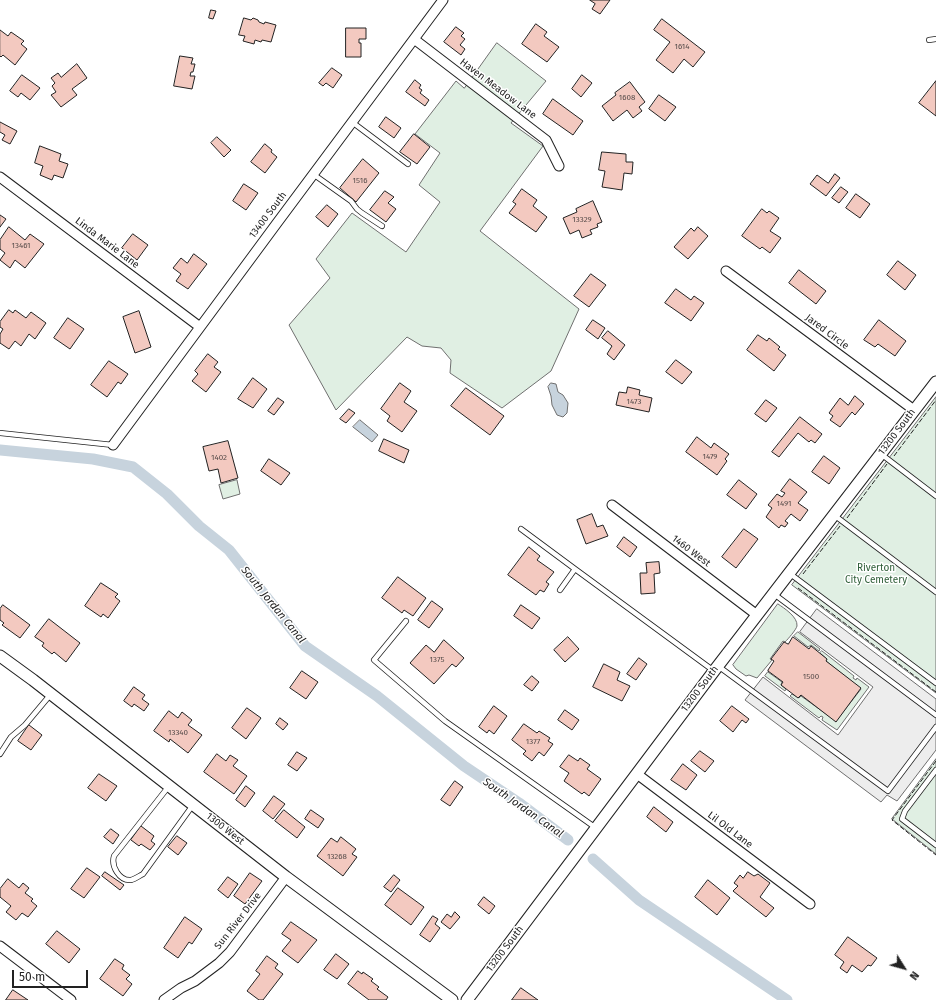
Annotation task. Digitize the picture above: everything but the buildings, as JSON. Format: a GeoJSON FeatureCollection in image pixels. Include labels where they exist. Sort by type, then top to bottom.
{"type":"FeatureCollection","features":[{"type":"Feature","properties":{"kind":"street","name":"13400 South"},"geometry":{"type":"LineString","coordinates":[[113,445],[443,0]]}},
{"type":"Feature","properties":{"kind":"street","name":"Haven Meadow Lane"},"geometry":{"type":"LineString","coordinates":[[414,39],[546,140],[559,166]]}},
{"type":"Feature","properties":{"kind":"street","name":"Linda Marie Lane"},"geometry":{"type":"LineString","coordinates":[[0,177],[200,327]]}},
{"type":"Feature","properties":{"kind":"street","name":"Jared Circle"},"geometry":{"type":"LineString","coordinates":[[726,271],[914,410]]}},
{"type":"Feature","properties":{"kind":"street","name":"13200 South"},"geometry":{"type":"LineString","coordinates":[[467,1000],[716,668],[914,410],[935,386]]}},
{"type":"Feature","properties":{"kind":"street","name":"1460 West"},"geometry":{"type":"LineString","coordinates":[[612,505],[757,615]]}},
{"type":"Feature","properties":{"kind":"street","name":"1300 West"},"geometry":{"type":"LineString","coordinates":[[0,656],[286,877],[452,1000]]}},
{"type":"Feature","properties":{"kind":"street","name":"Lil Old Lane"},"geometry":{"type":"LineString","coordinates":[[637,774],[810,904]]}},
{"type":"Feature","properties":{"kind":"street","name":"Sun River Drive"},"geometry":{"type":"LineString","coordinates":[[164,1000],[180,988],[196,980],[219,964],[230,952],[286,877]]}},
{"type":"Feature","properties":{"kind":"street"},"geometry":{"type":"LineString","coordinates":[[0,946],[71,1000]]}},
{"type":"Feature","properties":{"kind":"lane"},"geometry":{"type":"LineString","coordinates":[[929,40],[936,39]]}},
{"type":"Feature","properties":{"kind":"lane"},"geometry":{"type":"LineString","coordinates":[[352,122],[408,164]]}},
{"type":"Feature","properties":{"kind":"lane"},"geometry":{"type":"LineString","coordinates":[[313,174],[351,201],[362,213],[382,226]]}},
{"type":"Feature","properties":{"kind":"lane"},"geometry":{"type":"LineString","coordinates":[[0,433],[113,445]]}},
{"type":"Feature","properties":{"kind":"lane"},"geometry":{"type":"LineString","coordinates":[[881,454],[936,496]]}},
{"type":"Feature","properties":{"kind":"lane"},"geometry":{"type":"LineString","coordinates":[[834,515],[936,592]]}},
{"type":"Feature","properties":{"kind":"lane"},"geometry":{"type":"LineString","coordinates":[[521,528],[575,570],[716,668],[888,791],[936,727]]}},
{"type":"Feature","properties":{"kind":"lane"},"geometry":{"type":"LineString","coordinates":[[560,590],[575,570]]}},
{"type":"Feature","properties":{"kind":"lane"},"geometry":{"type":"LineString","coordinates":[[789,573],[936,683]]}},
{"type":"Feature","properties":{"kind":"lane"},"geometry":{"type":"LineString","coordinates":[[774,593],[936,715]]}},
{"type":"Feature","properties":{"kind":"lane"},"geometry":{"type":"LineString","coordinates":[[406,621],[374,660],[445,721],[596,828]]}},
{"type":"Feature","properties":{"kind":"lane"},"geometry":{"type":"LineString","coordinates":[[0,754],[11,737],[25,726],[51,694]]}},
{"type":"Feature","properties":{"kind":"lane"},"geometry":{"type":"LineString","coordinates":[[936,770],[905,812],[902,819],[936,845]]}},
{"type":"Feature","properties":{"kind":"lane"},"geometry":{"type":"LineString","coordinates":[[169,786],[114,856],[112,860],[113,865],[115,870],[120,875],[127,880],[132,880],[142,874],[193,805]]}},
{"type":"Feature","properties":{"kind":"green space"},"geometry":{"type":"Polygon","coordinates":[[[497,43],[546,81],[511,123],[543,146],[480,231],[579,309],[551,371],[502,408],[450,373],[451,360],[441,348],[422,346],[407,337],[336,410],[289,325],[330,278],[316,259],[352,213],[406,252],[440,202],[419,185],[440,153],[415,134],[456,81],[464,88],[497,43]]]}},
{"type":"Feature","properties":{"kind":"green space","name":"Riverton City Cemetery"},"geometry":{"type":"Polygon","coordinates":[[[936,397],[936,693],[792,585],[936,397]]]}},
{"type":"Feature","properties":{"kind":"green space"},"geometry":{"type":"Polygon","coordinates":[[[237,480],[240,494],[223,499],[219,485],[237,480]]]}},
{"type":"Feature","properties":{"kind":"green space"},"geometry":{"type":"Polygon","coordinates":[[[778,604],[793,616],[797,626],[785,642],[783,641],[770,659],[772,660],[757,678],[749,675],[746,676],[733,665],[778,604]]]}},
{"type":"Feature","properties":{"kind":"green space"},"geometry":{"type":"Polygon","coordinates":[[[798,632],[820,649],[819,651],[811,645],[808,647],[794,636],[798,632]]]}},
{"type":"Feature","properties":{"kind":"green space"},"geometry":{"type":"Polygon","coordinates":[[[822,651],[854,676],[853,678],[856,680],[857,678],[869,687],[837,730],[822,720],[823,717],[821,716],[819,718],[790,696],[792,694],[799,698],[801,696],[836,721],[861,689],[826,661],[827,659],[820,653],[822,651]]]}},
{"type":"Feature","properties":{"kind":"green space"},"geometry":{"type":"Polygon","coordinates":[[[768,672],[782,682],[781,685],[786,689],[785,691],[765,676],[768,672]]]}},
{"type":"Feature","properties":{"kind":"green space"},"geometry":{"type":"Polygon","coordinates":[[[936,759],[936,854],[892,819],[936,759]]]}},
{"type":"Feature","properties":{"kind":"shaded area"},"geometry":{"type":"Polygon","coordinates":[[[551,383],[556,384],[558,392],[563,395],[568,403],[567,413],[563,417],[557,415],[552,405],[548,387],[551,383]]]}},
{"type":"Feature","properties":{"kind":"shaded area"},"geometry":{"type":"Polygon","coordinates":[[[360,420],[378,435],[372,442],[353,427],[360,420]]]}},
{"type":"Feature","properties":{"kind":"shaded area"},"geometry":{"type":"Polygon","coordinates":[[[817,609],[936,699],[936,750],[897,801],[887,795],[881,802],[745,700],[763,677],[838,735],[873,687],[800,632],[817,609]]]}},
{"type":"Feature","properties":{"kind":"waterway","name":"South Jordan Canal"},"geometry":{"type":"LineString","coordinates":[[0,450],[93,459],[133,467],[167,494],[199,526],[229,550],[305,646],[377,696],[464,766],[519,803],[568,840]]}},
{"type":"Feature","properties":{"kind":"waterway","name":"South Jordan Canal"},"geometry":{"type":"LineString","coordinates":[[593,859],[639,900],[787,1000]]}},
{"type":"Feature","properties":{"kind":"fence"},"geometry":{"type":"LineString","coordinates":[[894,456],[936,400]]}},
{"type":"Feature","properties":{"kind":"fence"},"geometry":{"type":"LineString","coordinates":[[847,518],[887,464]]}},
{"type":"Feature","properties":{"kind":"fence"},"geometry":{"type":"LineString","coordinates":[[803,574],[840,526]]}},
{"type":"Feature","properties":{"kind":"fence"},"geometry":{"type":"LineString","coordinates":[[798,588],[936,692]]}},
{"type":"Feature","properties":{"kind":"fence"},"geometry":{"type":"LineString","coordinates":[[936,761],[892,820],[936,855]]}}]}
